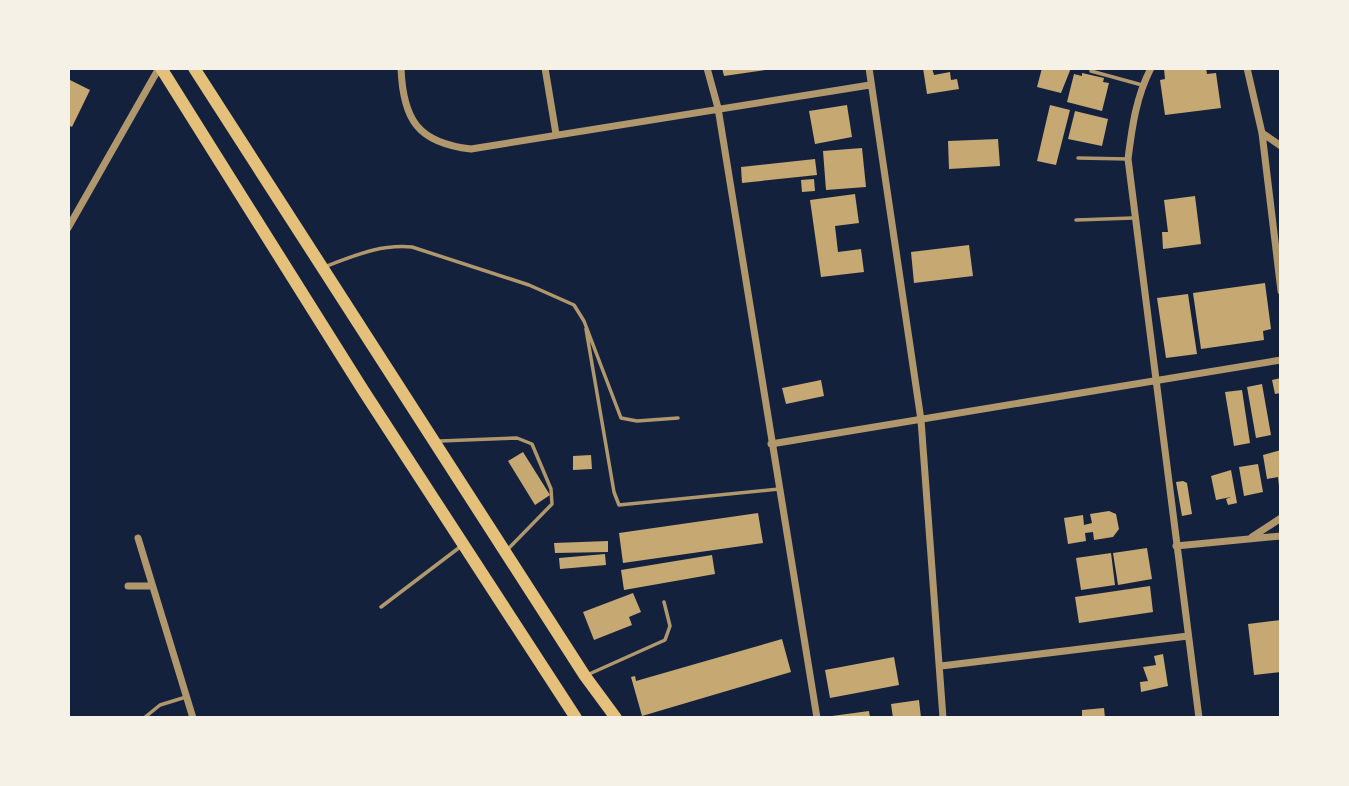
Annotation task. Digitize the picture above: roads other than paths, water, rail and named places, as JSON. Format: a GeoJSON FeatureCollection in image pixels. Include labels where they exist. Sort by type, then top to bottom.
{"type":"FeatureCollection","features":[{"type":"Feature","properties":{"kind":"highway"},"geometry":{"type":"LineString","coordinates":[[160,68],[576,718]]}},
{"type":"Feature","properties":{"kind":"highway"},"geometry":{"type":"LineString","coordinates":[[194,68],[585,676],[616,718]]}},
{"type":"Feature","properties":{"kind":"street"},"geometry":{"type":"LineString","coordinates":[[68,228],[160,68]]}},
{"type":"Feature","properties":{"kind":"street"},"geometry":{"type":"LineString","coordinates":[[401,68],[402,93],[411,120],[422,135],[446,146],[471,149],[870,85]]}},
{"type":"Feature","properties":{"kind":"street"},"geometry":{"type":"LineString","coordinates":[[545,68],[556,134]]}},
{"type":"Feature","properties":{"kind":"street"},"geometry":{"type":"LineString","coordinates":[[707,68],[718,108],[817,718]]}},
{"type":"Feature","properties":{"kind":"street"},"geometry":{"type":"LineString","coordinates":[[869,68],[921,420],[943,718]]}},
{"type":"Feature","properties":{"kind":"street"},"geometry":{"type":"LineString","coordinates":[[1151,68],[1142,86],[1132,124],[1128,159],[1133,218],[1199,718]]}},
{"type":"Feature","properties":{"kind":"street"},"geometry":{"type":"LineString","coordinates":[[1247,68],[1262,134],[1281,291]]}},
{"type":"Feature","properties":{"kind":"street"},"geometry":{"type":"LineString","coordinates":[[1262,134],[1281,146]]}},
{"type":"Feature","properties":{"kind":"street"},"geometry":{"type":"LineString","coordinates":[[771,444],[1281,360]]}},
{"type":"Feature","properties":{"kind":"street"},"geometry":{"type":"LineString","coordinates":[[1249,539],[1281,519]]}},
{"type":"Feature","properties":{"kind":"street"},"geometry":{"type":"LineString","coordinates":[[1176,546],[1281,536]]}},
{"type":"Feature","properties":{"kind":"street"},"geometry":{"type":"LineString","coordinates":[[138,538],[193,718]]}},
{"type":"Feature","properties":{"kind":"street"},"geometry":{"type":"LineString","coordinates":[[128,586],[151,586]]}},
{"type":"Feature","properties":{"kind":"street"},"geometry":{"type":"LineString","coordinates":[[941,666],[1188,636]]}},
{"type":"Feature","properties":{"kind":"lane"},"geometry":{"type":"LineString","coordinates":[[1091,71],[1142,86]]}},
{"type":"Feature","properties":{"kind":"lane"},"geometry":{"type":"LineString","coordinates":[[1078,158],[1128,159]]}},
{"type":"Feature","properties":{"kind":"lane"},"geometry":{"type":"LineString","coordinates":[[1076,220],[1133,218]]}},
{"type":"Feature","properties":{"kind":"lane"},"geometry":{"type":"LineString","coordinates":[[322,268],[375,248],[391,245],[412,247],[551,293],[574,305],[584,321],[621,418],[636,421],[678,418]]}},
{"type":"Feature","properties":{"kind":"lane"},"geometry":{"type":"LineString","coordinates":[[584,321],[614,492],[619,506],[779,489]]}},
{"type":"Feature","properties":{"kind":"lane"},"geometry":{"type":"LineString","coordinates":[[434,441],[517,438],[532,444],[551,489],[552,504],[505,552]]}},
{"type":"Feature","properties":{"kind":"lane"},"geometry":{"type":"LineString","coordinates":[[381,607],[463,545]]}},
{"type":"Feature","properties":{"kind":"lane"},"geometry":{"type":"LineString","coordinates":[[585,676],[665,640],[670,626],[664,602]]}},
{"type":"Feature","properties":{"kind":"lane"},"geometry":{"type":"LineString","coordinates":[[144,718],[160,705],[188,696]]}}]}
